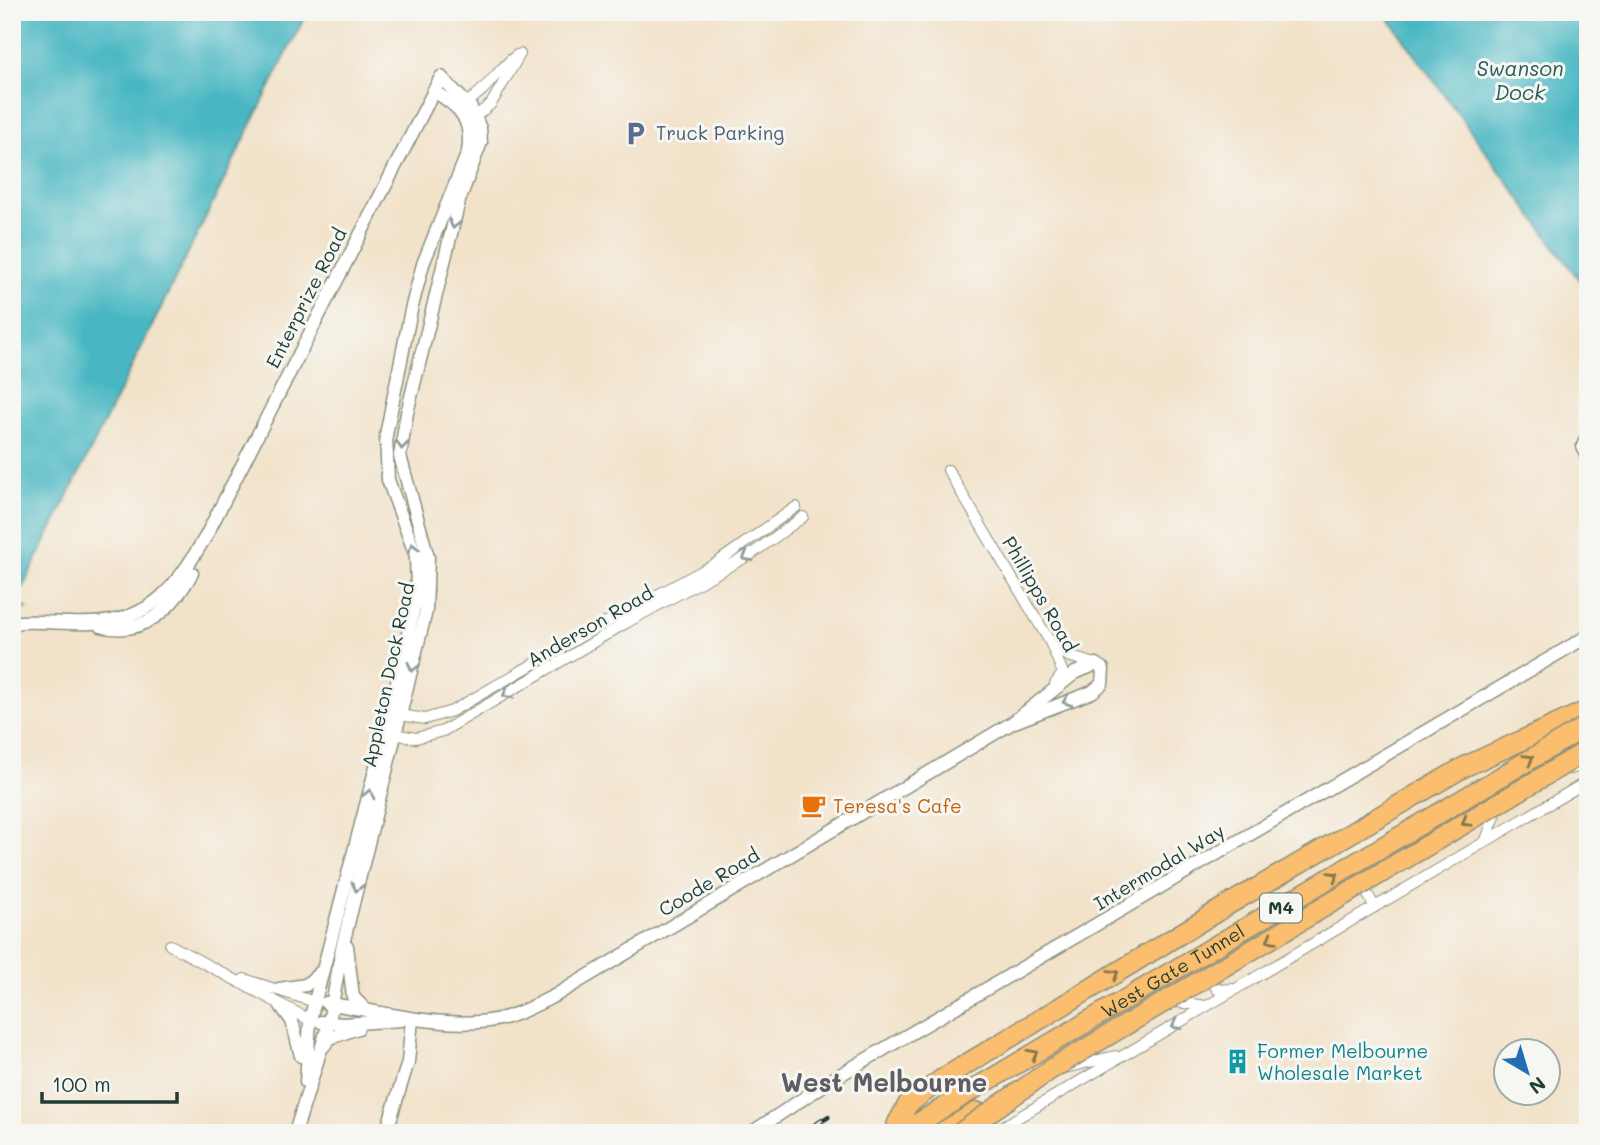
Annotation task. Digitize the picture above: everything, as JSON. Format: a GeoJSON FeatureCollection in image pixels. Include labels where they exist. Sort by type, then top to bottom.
{"type":"FeatureCollection","features":[{"type":"Feature","properties":{"kind":"highway"},"geometry":{"type":"LineString","coordinates":[[900,1129],[908,1104],[930,1086],[1055,1009],[1464,767],[1588,710]]}},
{"type":"Feature","properties":{"kind":"highway","name":"West Gate Tunnel"},"geometry":{"type":"LineString","coordinates":[[900,1129],[1588,725]]}},
{"type":"Feature","properties":{"kind":"highway","name":"West Gate Tunnel"},"geometry":{"type":"LineString","coordinates":[[941,1133],[1052,1070],[1588,750]]}},
{"type":"Feature","properties":{"kind":"highway"},"geometry":{"type":"LineString","coordinates":[[960,1133],[1052,1070]]}},
{"type":"Feature","properties":{"kind":"street"},"geometry":{"type":"LineString","coordinates":[[467,102],[485,91],[503,66],[520,54],[491,104],[476,116]]}},
{"type":"Feature","properties":{"kind":"street","name":"Enterprize Road"},"geometry":{"type":"LineString","coordinates":[[12,625],[48,620],[91,623],[132,615],[153,606],[169,592],[206,536],[441,77]]}},
{"type":"Feature","properties":{"kind":"street","name":"Appleton Dock Road"},"geometry":{"type":"LineString","coordinates":[[295,1133],[305,1089],[310,1020],[323,968],[426,611],[430,571],[425,539],[401,467],[400,456],[407,413],[459,201],[481,142],[476,116],[467,102],[441,77]]}},
{"type":"Feature","properties":{"kind":"street","name":"Appleton Dock Road"},"geometry":{"type":"LineString","coordinates":[[396,714],[418,573],[410,536],[388,480],[385,456],[411,310],[424,264],[470,142],[468,122],[462,112],[433,92]]}},
{"type":"Feature","properties":{"kind":"street"},"geometry":{"type":"LineString","coordinates":[[399,375],[425,288],[434,277],[440,277]]}},
{"type":"Feature","properties":{"kind":"street"},"geometry":{"type":"LineString","coordinates":[[1588,434],[1583,446],[1588,462]]}},
{"type":"Feature","properties":{"kind":"street","name":"Phillipps Road"},"geometry":{"type":"LineString","coordinates":[[948,470],[1050,642],[1063,675],[1012,723]]}},
{"type":"Feature","properties":{"kind":"street","name":"Anderson Road"},"geometry":{"type":"LineString","coordinates":[[396,714],[425,719],[452,711],[472,701],[592,629],[715,565],[796,507]]}},
{"type":"Feature","properties":{"kind":"street","name":"Anderson Road"},"geometry":{"type":"LineString","coordinates":[[391,733],[416,738],[443,731],[624,624],[754,553],[803,517]]}},
{"type":"Feature","properties":{"kind":"street","name":"Intermodal Way"},"geometry":{"type":"LineString","coordinates":[[751,1133],[833,1079],[1588,636]]}},
{"type":"Feature","properties":{"kind":"street"},"geometry":{"type":"LineString","coordinates":[[1050,642],[1068,656],[1093,661],[1100,666]]}},
{"type":"Feature","properties":{"kind":"street","name":"Coode Road"},"geometry":{"type":"LineString","coordinates":[[170,945],[233,976],[281,1006],[310,1020],[329,1023],[410,1019],[487,1021],[506,1018],[556,995],[1012,723],[1075,673],[1094,664],[1100,666],[1104,679],[1092,692],[1012,723]]}},
{"type":"Feature","properties":{"kind":"street","name":"Appleton Dock Road"},"geometry":{"type":"LineString","coordinates":[[305,1089],[321,1052],[329,1023],[347,928],[391,733]]}},
{"type":"Feature","properties":{"kind":"street"},"geometry":{"type":"LineString","coordinates":[[1570,769],[1588,764]]}},
{"type":"Feature","properties":{"kind":"street"},"geometry":{"type":"LineString","coordinates":[[992,1133],[1588,780]]}},
{"type":"Feature","properties":{"kind":"street"},"geometry":{"type":"LineString","coordinates":[[1486,840],[1496,813]]}},
{"type":"Feature","properties":{"kind":"street"},"geometry":{"type":"LineString","coordinates":[[1365,890],[1375,906]]}},
{"type":"Feature","properties":{"kind":"street"},"geometry":{"type":"LineString","coordinates":[[347,928],[353,997],[365,1009]]}},
{"type":"Feature","properties":{"kind":"street"},"geometry":{"type":"LineString","coordinates":[[279,989],[306,985],[319,975],[323,968]]}},
{"type":"Feature","properties":{"kind":"street","name":"Coode Road"},"geometry":{"type":"LineString","coordinates":[[233,976],[315,1002],[410,1019]]}},
{"type":"Feature","properties":{"kind":"street"},"geometry":{"type":"LineString","coordinates":[[1211,981],[1222,991],[1241,986]]}},
{"type":"Feature","properties":{"kind":"street"},"geometry":{"type":"LineString","coordinates":[[1176,1002],[1199,1007],[1210,1005]]}},
{"type":"Feature","properties":{"kind":"street"},"geometry":{"type":"LineString","coordinates":[[281,1006],[292,1021],[305,1089]]}},
{"type":"Feature","properties":{"kind":"street"},"geometry":{"type":"LineString","coordinates":[[386,1133],[408,1062],[410,1019]]}},
{"type":"Feature","properties":{"kind":"street"},"geometry":{"type":"LineString","coordinates":[[321,1052],[336,1035],[389,1021]]}},
{"type":"Feature","properties":{"kind":"street"},"geometry":{"type":"LineString","coordinates":[[1052,1070],[1117,1055],[1141,1045]]}},
{"type":"Feature","properties":{"kind":"water"},"geometry":{"type":"Polygon","coordinates":[[[12,12],[307,12],[15,603],[28,609],[12,607],[12,12]]]}},
{"type":"Feature","properties":{"kind":"water","name":"Swanson Dock"},"geometry":{"type":"Polygon","coordinates":[[[1384,12],[1588,12],[1588,292],[1384,12]]]}},
{"type":"Feature","properties":{"kind":"railway"},"geometry":{"type":"LineString","coordinates":[[802,1133],[828,1117]]}},
{"type":"Feature","properties":{"kind":"place","name":"Truck Parking"},"geometry":{"type":"Point","coordinates":[636,133]}},
{"type":"Feature","properties":{"kind":"place","name":"Teresa's Cafe"},"geometry":{"type":"Point","coordinates":[813,806]}},
{"type":"Feature","properties":{"kind":"place","name":"Former Melbourne Wholesale Market"},"geometry":{"type":"Point","coordinates":[1237,1062]}},
{"type":"Feature","properties":{"kind":"district","name":"West Melbourne"},"geometry":{"type":"Point","coordinates":[884,1083]}}]}
